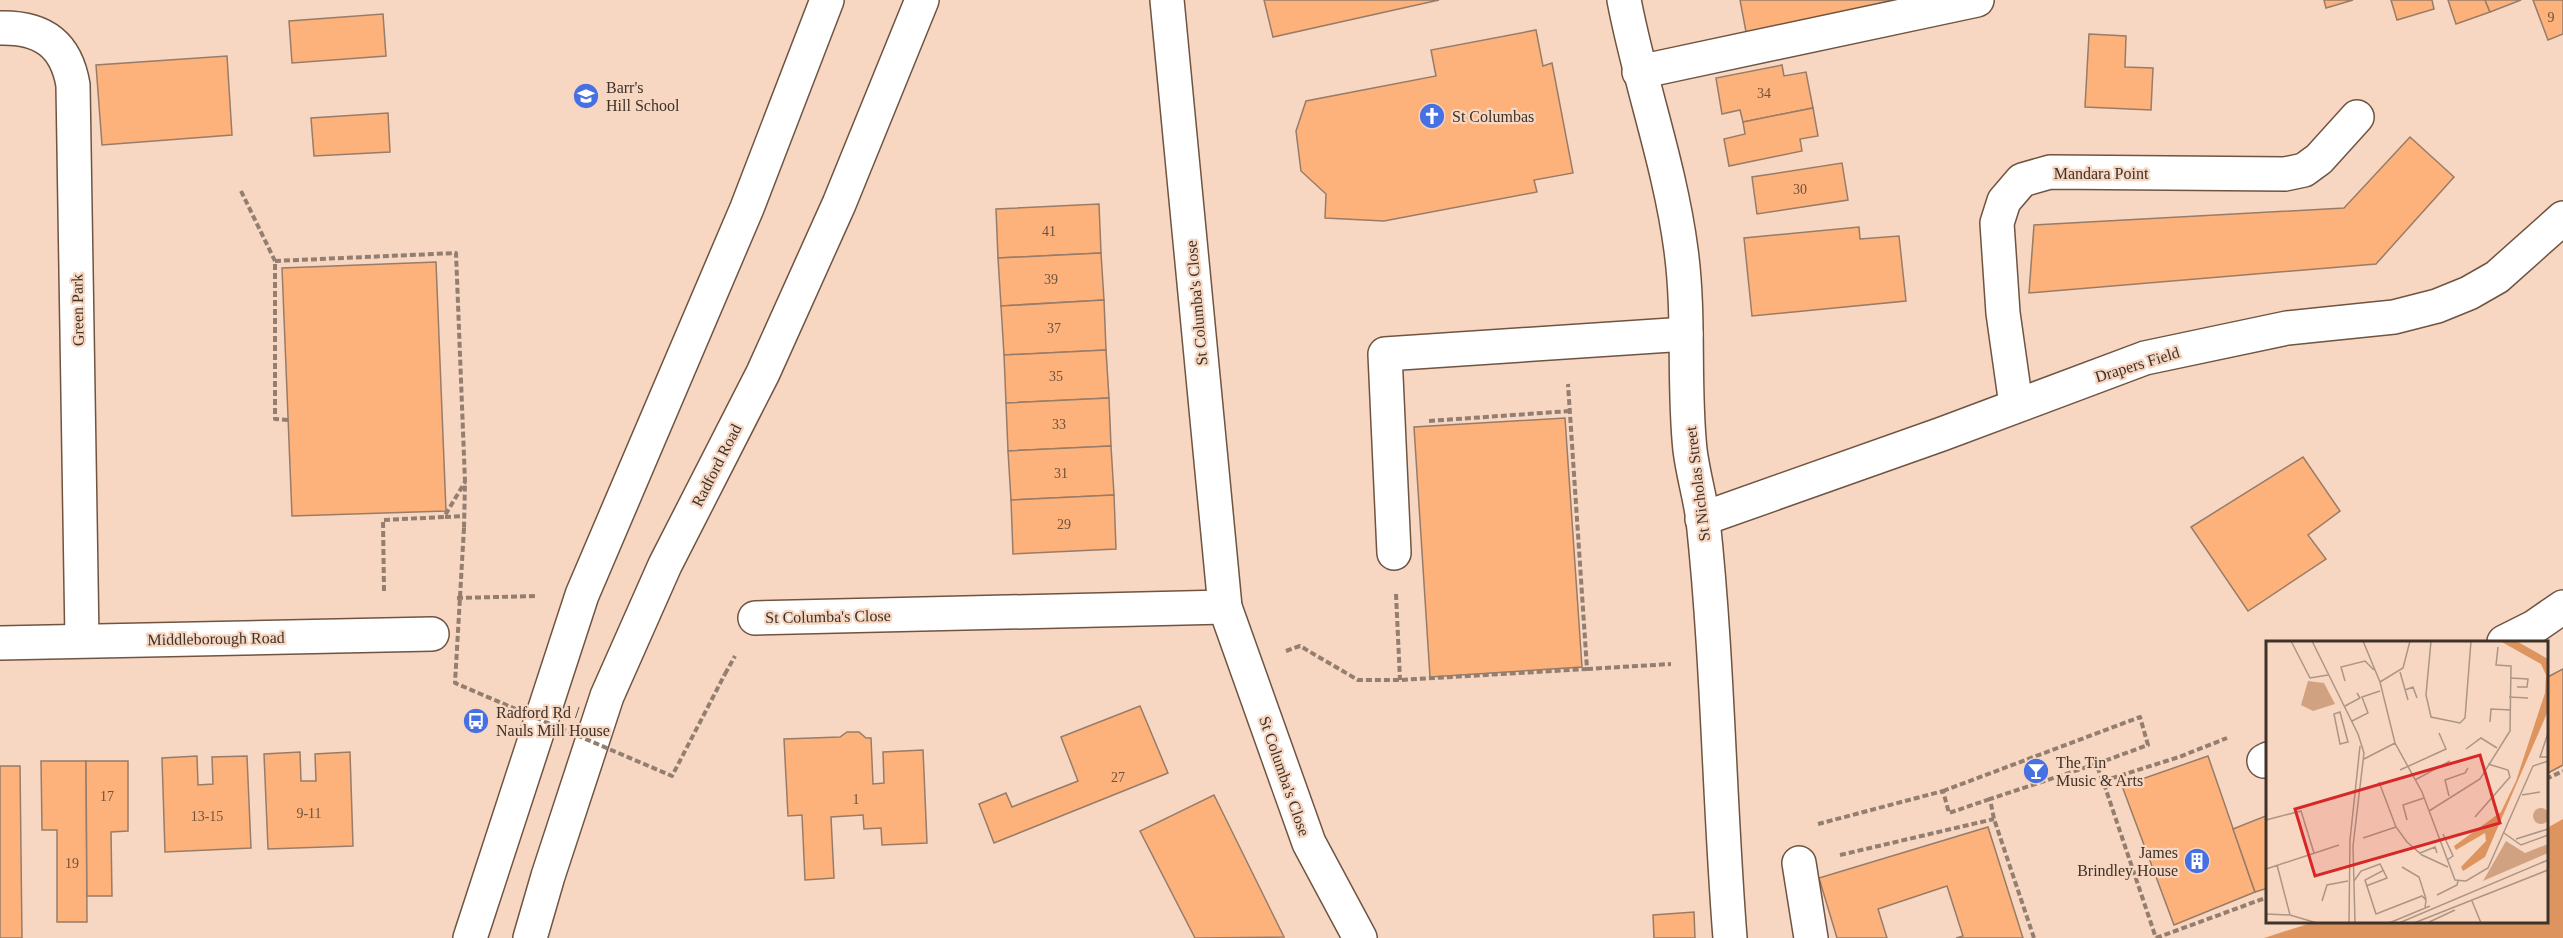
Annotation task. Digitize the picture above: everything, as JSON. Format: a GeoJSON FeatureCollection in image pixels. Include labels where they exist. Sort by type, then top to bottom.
{"type":"FeatureCollection","features":[{"type":"Feature","properties":{"kind":"street"},"geometry":{"type":"LineString","coordinates":[[470,938],[582,595],[747,208],[827,0]]}},
{"type":"Feature","properties":{"kind":"street"},"geometry":{"type":"LineString","coordinates":[[811,38],[839,0]]}},
{"type":"Feature","properties":{"kind":"street","name":"Radford Road"},"geometry":{"type":"LineString","coordinates":[[530,938],[607,696],[665,565],[763,374],[839,204],[922,0]]}},
{"type":"Feature","properties":{"kind":"street","name":"St Columba's Close"},"geometry":{"type":"LineString","coordinates":[[1167,0],[1225,607],[1309,843],[1360,938]]}},
{"type":"Feature","properties":{"kind":"street","name":"St Nicholas Street"},"geometry":{"type":"LineString","coordinates":[[1624,0],[1640,72],[1653,114],[1681,250],[1690,450],[1702,519],[1730,938]]}},
{"type":"Feature","properties":{"kind":"street"},"geometry":{"type":"LineString","coordinates":[[1640,72],[1977,0]]}},
{"type":"Feature","properties":{"kind":"street","name":"Green Park"},"geometry":{"type":"LineString","coordinates":[[0,28],[27,30],[52,42],[67,62],[73,85],[82,640]]}},
{"type":"Feature","properties":{"kind":"street","name":"Mandara Point"},"geometry":{"type":"LineString","coordinates":[[2016,405],[2003,313],[1997,223],[2004,201],[2022,180],[2050,172],[2285,174],[2304,170],[2319,159],[2357,117]]}},
{"type":"Feature","properties":{"kind":"street","name":"Drapers Field"},"geometry":{"type":"LineString","coordinates":[[1702,519],[2145,358],[2287,328],[2394,317],[2437,306],[2469,293],[2497,277],[2563,218]]}},
{"type":"Feature","properties":{"kind":"street"},"geometry":{"type":"LineString","coordinates":[[1394,553],[1386,354],[1686,333]]}},
{"type":"Feature","properties":{"kind":"street","name":"St Columba's Close"},"geometry":{"type":"LineString","coordinates":[[755,618],[1225,607]]}},
{"type":"Feature","properties":{"kind":"street"},"geometry":{"type":"LineString","coordinates":[[2506,641],[2534,627],[2563,607]]}},
{"type":"Feature","properties":{"kind":"street","name":"Middleborough Road"},"geometry":{"type":"LineString","coordinates":[[0,643],[432,634]]}},
{"type":"Feature","properties":{"kind":"street"},"geometry":{"type":"LineString","coordinates":[[1798,863],[1811,938]]}},
{"type":"Feature","properties":{"kind":"path"},"geometry":{"type":"LineString","coordinates":[[241,191],[275,261],[275,420],[288,420]]}},
{"type":"Feature","properties":{"kind":"path"},"geometry":{"type":"LineString","coordinates":[[275,261],[456,254],[465,516],[455,683],[672,776],[725,674]]}},
{"type":"Feature","properties":{"kind":"path"},"geometry":{"type":"LineString","coordinates":[[1565,343],[1587,669]]}},
{"type":"Feature","properties":{"kind":"path"},"geometry":{"type":"LineString","coordinates":[[1418,422],[1570,411]]}},
{"type":"Feature","properties":{"kind":"path"},"geometry":{"type":"LineString","coordinates":[[444,517],[465,482]]}},
{"type":"Feature","properties":{"kind":"path"},"geometry":{"type":"LineString","coordinates":[[384,600],[383,520],[465,516]]}},
{"type":"Feature","properties":{"kind":"path"},"geometry":{"type":"LineString","coordinates":[[1394,553],[1400,680]]}},
{"type":"Feature","properties":{"kind":"path"},"geometry":{"type":"LineString","coordinates":[[454,598],[582,595]]}},
{"type":"Feature","properties":{"kind":"path"},"geometry":{"type":"LineString","coordinates":[[1246,666],[1300,646],[1359,680],[1400,680],[1676,664]]}},
{"type":"Feature","properties":{"kind":"path"},"geometry":{"type":"LineString","coordinates":[[1807,826],[1943,791],[2140,717],[2148,745],[1949,813],[1943,791]]}},
{"type":"Feature","properties":{"kind":"path"},"geometry":{"type":"LineString","coordinates":[[2103,781],[2179,757],[2247,731],[2266,760]]}},
{"type":"Feature","properties":{"kind":"path"},"geometry":{"type":"LineString","coordinates":[[2096,764],[2155,938],[2266,898]]}},
{"type":"Feature","properties":{"kind":"path"},"geometry":{"type":"LineString","coordinates":[[2548,778],[2563,771]]}},
{"type":"Feature","properties":{"kind":"path"},"geometry":{"type":"LineString","coordinates":[[1990,799],[1994,819],[2034,938]]}},
{"type":"Feature","properties":{"kind":"path"},"geometry":{"type":"LineString","coordinates":[[1798,863],[1994,819]]}},
{"type":"Feature","properties":{"kind":"shaded area"},"geometry":{"type":"Polygon","coordinates":[[[2563,819],[2563,938],[2264,938],[2311,923],[2548,923],[2548,827],[2563,819]]]}},
{"type":"Feature","properties":{"kind":"building"},"geometry":{"type":"Polygon","coordinates":[[[1264,0],[1439,0],[1273,37],[1264,0]]]}},
{"type":"Feature","properties":{"kind":"building"},"geometry":{"type":"Polygon","coordinates":[[[1740,0],[1935,0],[1747,37],[1740,0]]]}},
{"type":"Feature","properties":{"kind":"building"},"geometry":{"type":"Polygon","coordinates":[[[2324,0],[2353,0],[2326,8],[2324,0]]]}},
{"type":"Feature","properties":{"kind":"building"},"geometry":{"type":"Polygon","coordinates":[[[2391,0],[2432,0],[2434,9],[2397,20],[2391,0]]]}},
{"type":"Feature","properties":{"kind":"building"},"geometry":{"type":"Polygon","coordinates":[[[2448,0],[2485,0],[2490,12],[2456,24],[2448,0]]]}},
{"type":"Feature","properties":{"kind":"building"},"geometry":{"type":"Polygon","coordinates":[[[2485,0],[2521,0],[2490,12],[2485,0]]]}},
{"type":"Feature","properties":{"kind":"building"},"geometry":{"type":"Polygon","coordinates":[[[2533,0],[2563,0],[2563,34],[2548,40],[2533,0]]]}},
{"type":"Feature","properties":{"kind":"building"},"geometry":{"type":"Polygon","coordinates":[[[383,14],[386,56],[292,63],[289,21],[383,14]]]}},
{"type":"Feature","properties":{"kind":"building","name":"St Columbas"},"geometry":{"type":"Polygon","coordinates":[[[1536,30],[1543,66],[1552,63],[1573,173],[1534,180],[1537,192],[1384,221],[1325,218],[1326,194],[1301,171],[1296,131],[1306,101],[1436,76],[1431,50],[1536,30]]]}},
{"type":"Feature","properties":{"kind":"building"},"geometry":{"type":"Polygon","coordinates":[[[2089,34],[2126,36],[2125,67],[2153,68],[2151,110],[2085,107],[2089,34]]]}},
{"type":"Feature","properties":{"kind":"building"},"geometry":{"type":"Polygon","coordinates":[[[227,56],[232,135],[102,145],[96,65],[227,56]]]}},
{"type":"Feature","properties":{"kind":"building"},"geometry":{"type":"Polygon","coordinates":[[[1782,65],[1784,76],[1806,72],[1813,108],[1743,122],[1740,110],[1722,114],[1716,78],[1782,65]]]}},
{"type":"Feature","properties":{"kind":"building"},"geometry":{"type":"Polygon","coordinates":[[[1813,108],[1818,136],[1800,139],[1802,151],[1729,166],[1724,139],[1745,134],[1743,122],[1813,108]]]}},
{"type":"Feature","properties":{"kind":"building"},"geometry":{"type":"Polygon","coordinates":[[[388,113],[390,152],[314,156],[311,118],[388,113]]]}},
{"type":"Feature","properties":{"kind":"building"},"geometry":{"type":"Polygon","coordinates":[[[2410,137],[2454,177],[2376,264],[2029,293],[2034,225],[2344,208],[2410,137]]]}},
{"type":"Feature","properties":{"kind":"building"},"geometry":{"type":"Polygon","coordinates":[[[1842,163],[1848,200],[1757,214],[1752,177],[1842,163]]]}},
{"type":"Feature","properties":{"kind":"building"},"geometry":{"type":"Polygon","coordinates":[[[1099,204],[1101,253],[998,258],[996,209],[1099,204]]]}},
{"type":"Feature","properties":{"kind":"building"},"geometry":{"type":"Polygon","coordinates":[[[1859,227],[1860,239],[1899,236],[1906,301],[1752,316],[1744,238],[1859,227]]]}},
{"type":"Feature","properties":{"kind":"building"},"geometry":{"type":"Polygon","coordinates":[[[1101,253],[1104,300],[1001,306],[998,258],[1101,253]]]}},
{"type":"Feature","properties":{"kind":"building"},"geometry":{"type":"Polygon","coordinates":[[[436,262],[446,511],[292,516],[282,268],[436,262]]]}},
{"type":"Feature","properties":{"kind":"building"},"geometry":{"type":"Polygon","coordinates":[[[1104,300],[1106,350],[1004,355],[1001,306],[1104,300]]]}},
{"type":"Feature","properties":{"kind":"building"},"geometry":{"type":"Polygon","coordinates":[[[1106,350],[1109,398],[1006,403],[1004,355],[1106,350]]]}},
{"type":"Feature","properties":{"kind":"building"},"geometry":{"type":"Polygon","coordinates":[[[1109,398],[1111,446],[1008,451],[1006,403],[1109,398]]]}},
{"type":"Feature","properties":{"kind":"building"},"geometry":{"type":"Polygon","coordinates":[[[1565,418],[1582,667],[1430,677],[1414,427],[1565,418]]]}},
{"type":"Feature","properties":{"kind":"building"},"geometry":{"type":"Polygon","coordinates":[[[1111,446],[1114,495],[1011,500],[1008,451],[1111,446]]]}},
{"type":"Feature","properties":{"kind":"building"},"geometry":{"type":"Polygon","coordinates":[[[2303,457],[2340,511],[2308,535],[2326,559],[2248,611],[2191,527],[2303,457]]]}},
{"type":"Feature","properties":{"kind":"building"},"geometry":{"type":"Polygon","coordinates":[[[1114,495],[1116,549],[1013,554],[1011,500],[1114,495]]]}},
{"type":"Feature","properties":{"kind":"building"},"geometry":{"type":"Polygon","coordinates":[[[2563,669],[2563,765],[2548,773],[2548,677],[2563,669]]]}},
{"type":"Feature","properties":{"kind":"building"},"geometry":{"type":"Polygon","coordinates":[[[2563,669],[2563,765],[2548,773],[2548,677],[2563,669]]]}},
{"type":"Feature","properties":{"kind":"building"},"geometry":{"type":"Polygon","coordinates":[[[1140,706],[1168,773],[994,843],[979,804],[1006,793],[1012,807],[1078,781],[1061,737],[1140,706]]]}},
{"type":"Feature","properties":{"kind":"building"},"geometry":{"type":"Polygon","coordinates":[[[847,732],[859,732],[866,738],[871,738],[873,784],[884,783],[883,752],[923,750],[927,843],[882,845],[881,828],[864,829],[863,815],[831,817],[834,878],[805,880],[802,815],[788,816],[784,739],[840,737],[847,732]]]}},
{"type":"Feature","properties":{"kind":"building"},"geometry":{"type":"Polygon","coordinates":[[[300,752],[301,781],[316,781],[315,754],[350,752],[353,846],[268,849],[264,754],[300,752]]]}},
{"type":"Feature","properties":{"kind":"building"},"geometry":{"type":"Polygon","coordinates":[[[197,756],[198,785],[213,784],[212,757],[247,756],[251,848],[165,852],[162,758],[197,756]]]}},
{"type":"Feature","properties":{"kind":"building","name":"James Brindley House"},"geometry":{"type":"Polygon","coordinates":[[[2208,756],[2255,892],[2174,925],[2122,786],[2208,756]]]}},
{"type":"Feature","properties":{"kind":"building"},"geometry":{"type":"Polygon","coordinates":[[[41,761],[86,761],[87,922],[57,922],[57,830],[42,830],[41,761]]]}},
{"type":"Feature","properties":{"kind":"building"},"geometry":{"type":"Polygon","coordinates":[[[86,761],[128,761],[128,831],[111,832],[112,896],[87,896],[86,761]]]}},
{"type":"Feature","properties":{"kind":"building"},"geometry":{"type":"Polygon","coordinates":[[[0,766],[20,766],[22,938],[0,938],[0,766]]]}},
{"type":"Feature","properties":{"kind":"building"},"geometry":{"type":"Polygon","coordinates":[[[1214,795],[1284,937],[1195,938],[1140,831],[1214,795]]]}},
{"type":"Feature","properties":{"kind":"building"},"geometry":{"type":"Polygon","coordinates":[[[2266,816],[2266,889],[2255,892],[2233,829],[2266,816]]]}},
{"type":"Feature","properties":{"kind":"building"},"geometry":{"type":"Polygon","coordinates":[[[1988,827],[2023,938],[1956,938],[1963,936],[1947,886],[1878,909],[1887,938],[1837,938],[1819,878],[1988,827]]]}},
{"type":"Feature","properties":{"kind":"building"},"geometry":{"type":"Polygon","coordinates":[[[1694,912],[1695,938],[1654,938],[1653,915],[1694,912]]]}},
{"type":"Feature","properties":{"kind":"place","name":"Barr's Hill School"},"geometry":{"type":"Point","coordinates":[586,96]}},
{"type":"Feature","properties":{"kind":"place","name":"St Columbas"},"geometry":{"type":"Point","coordinates":[1432,116]}},
{"type":"Feature","properties":{"kind":"place","name":"Radford Rd / Nauls Mill House"},"geometry":{"type":"Point","coordinates":[476,721]}},
{"type":"Feature","properties":{"kind":"place","name":"The Tin Music & Arts"},"geometry":{"type":"Point","coordinates":[2036,771]}},
{"type":"Feature","properties":{"kind":"place","name":"James Brindley House"},"geometry":{"type":"Point","coordinates":[2197,861]}}]}
